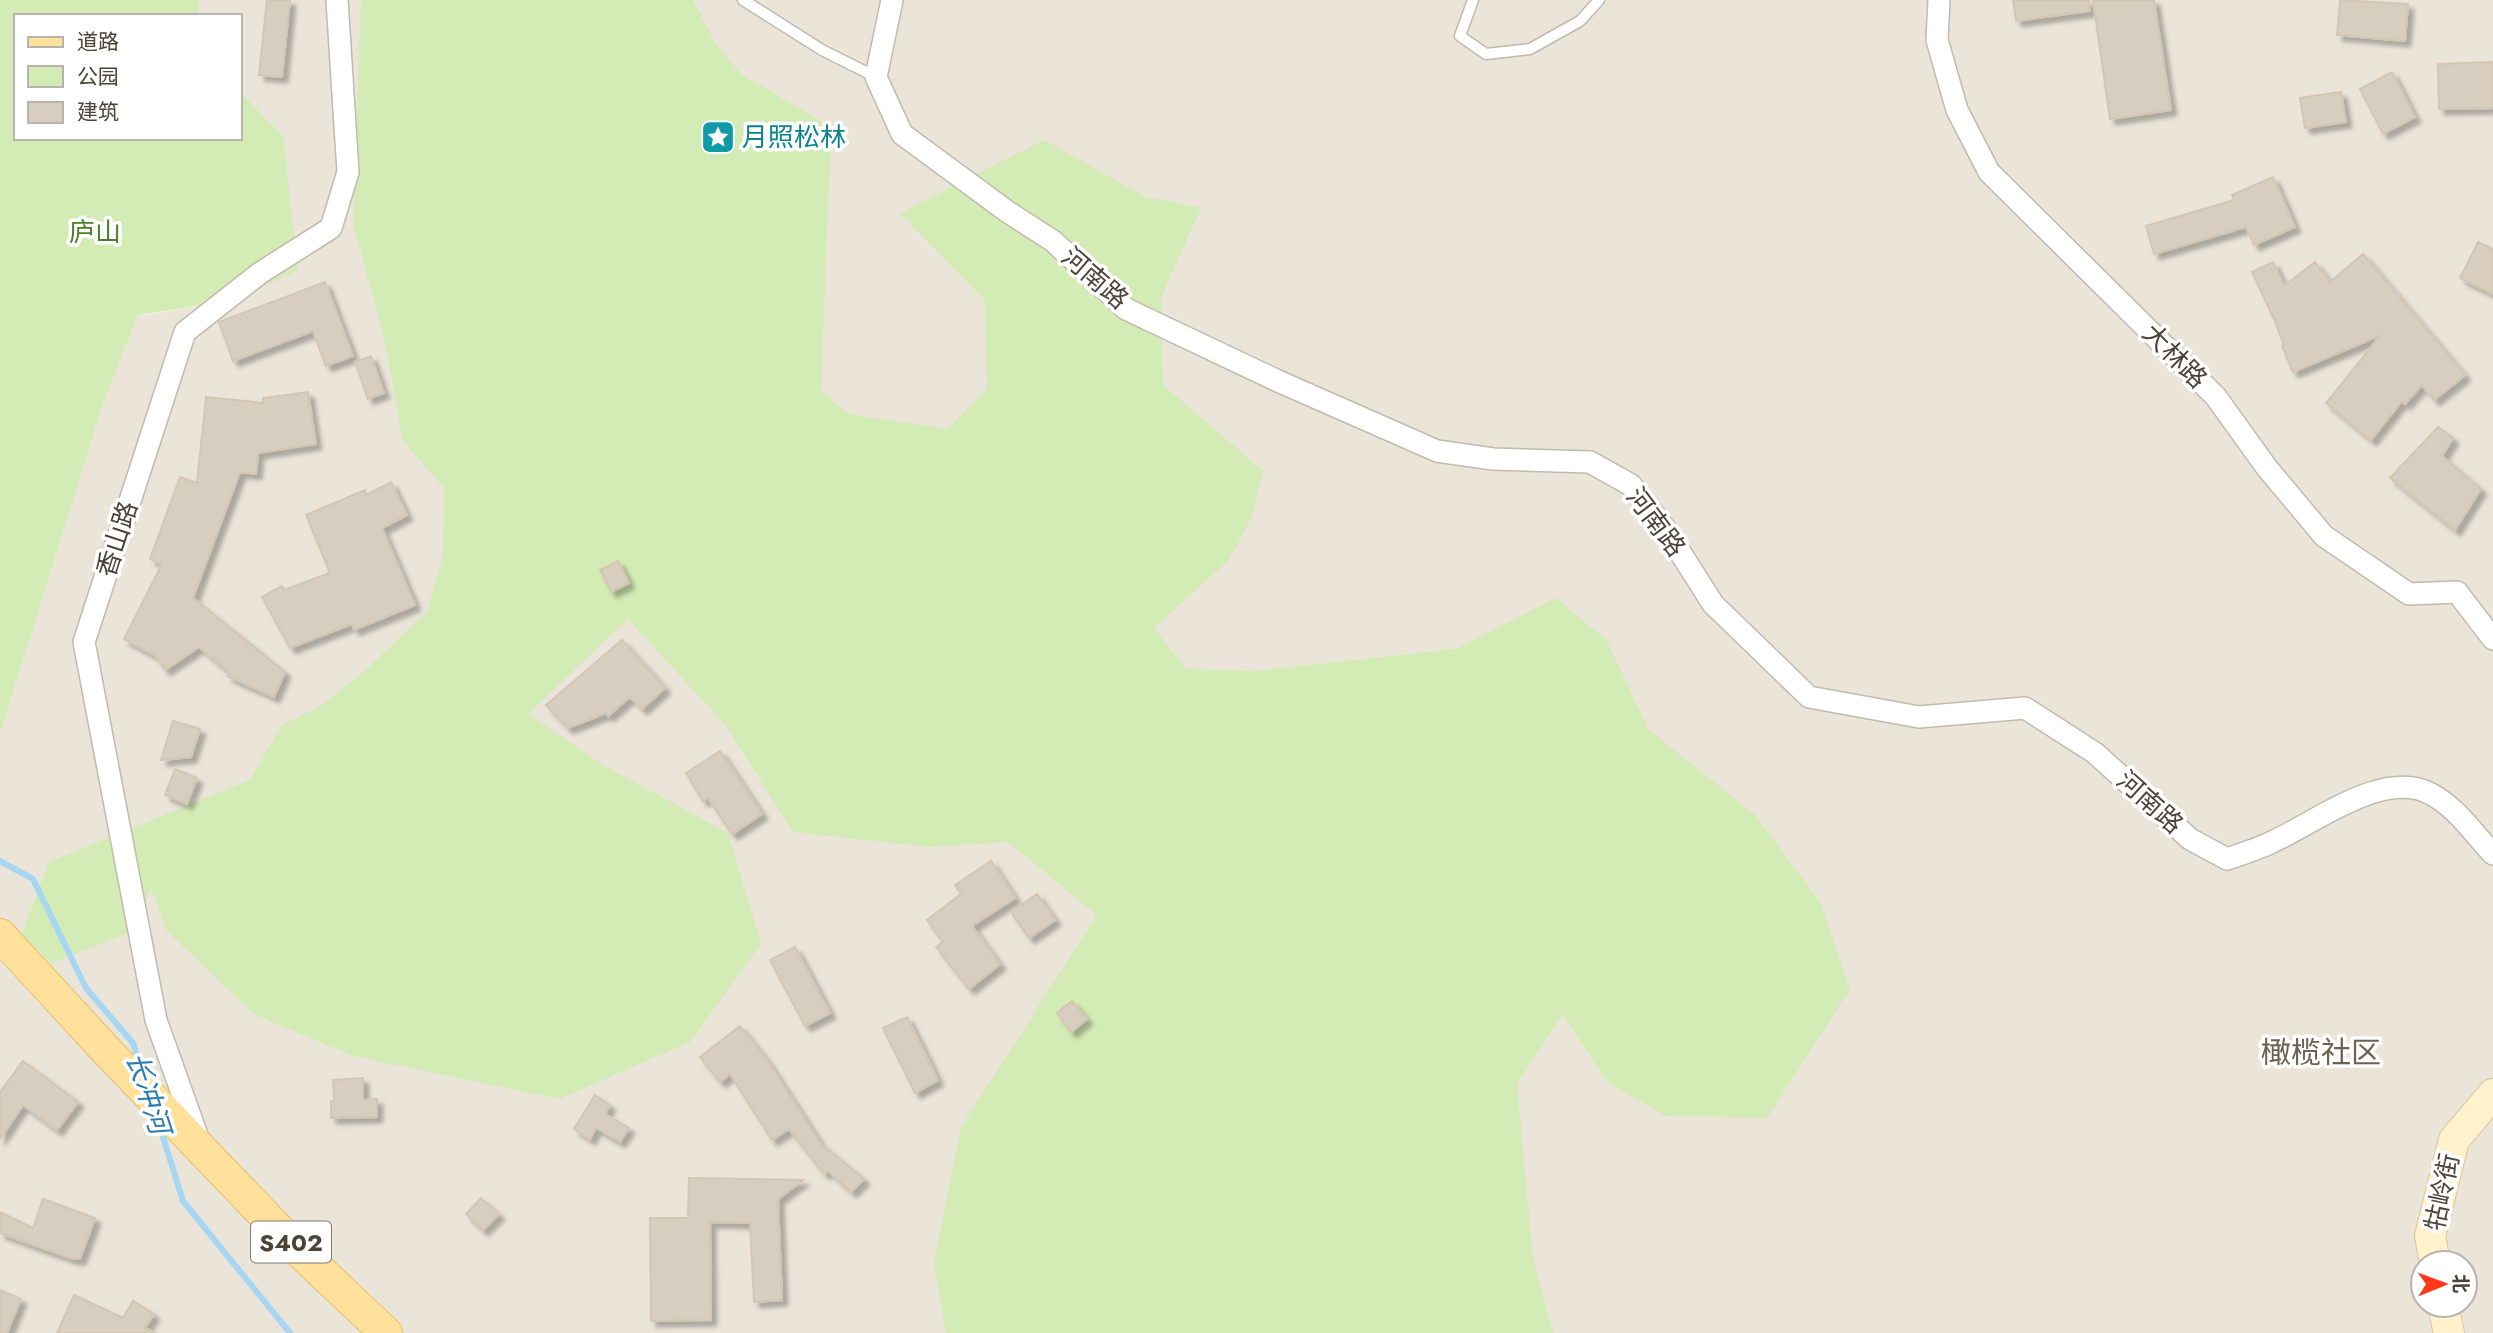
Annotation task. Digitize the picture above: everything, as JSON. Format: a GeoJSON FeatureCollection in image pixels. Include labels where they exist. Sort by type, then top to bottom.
{"type":"FeatureCollection","features":[{"type":"Feature","properties":{"kind":"main road","name":"S402"},"geometry":{"type":"LineString","coordinates":[[0,935],[104,1048],[298,1250],[386,1333]]}},
{"type":"Feature","properties":{"kind":"main road","name":"牯岭街"},"geometry":{"type":"LineString","coordinates":[[2432,1249],[2430,1236],[2454,1140],[2493,1094]]}},
{"type":"Feature","properties":{"kind":"street","name":"香山路"},"geometry":{"type":"LineString","coordinates":[[201,1147],[156,1020],[84,642],[185,332],[260,273],[331,228],[348,172],[338,0]]}},
{"type":"Feature","properties":{"kind":"street"},"geometry":{"type":"LineString","coordinates":[[876,77],[892,0]]}},
{"type":"Feature","properties":{"kind":"street","name":"大林路"},"geometry":{"type":"LineString","coordinates":[[1939,0],[1937,40],[1957,110],[1989,172],[2216,397],[2267,468],[2324,536],[2409,594],[2457,592],[2493,639]]}},
{"type":"Feature","properties":{"kind":"street","name":"河南路"},"geometry":{"type":"LineString","coordinates":[[876,77],[902,134],[1008,212],[1053,241],[1126,309],[1278,381],[1437,451],[1493,458],[1590,462],[1631,485],[1666,530],[1713,604],[1809,696],[1919,718],[2025,708],[2095,753],[2190,839],[2227,859],[2271,843],[2362,796],[2385,789],[2405,787],[2429,793],[2448,805],[2493,854]]}},
{"type":"Feature","properties":{"kind":"lane"},"geometry":{"type":"LineString","coordinates":[[743,0],[822,50],[876,77]]}},
{"type":"Feature","properties":{"kind":"lane"},"geometry":{"type":"LineString","coordinates":[[1473,0],[1460,36],[1486,54],[1530,49],[1580,21],[1600,0]]}},
{"type":"Feature","properties":{"kind":"shaded area"},"geometry":{"type":"Polygon","coordinates":[[[199,0],[2493,0],[2493,1333],[0,1333],[0,734],[103,404],[138,315],[236,300],[283,136],[242,94],[242,14],[198,14],[199,0]]]}},
{"type":"Feature","properties":{"kind":"green space","name":"庐山"},"geometry":{"type":"Polygon","coordinates":[[[0,0],[199,0],[198,14],[14,14],[14,140],[242,140],[242,94],[283,136],[298,270],[236,300],[138,315],[103,404],[0,734],[0,0]]]}},
{"type":"Feature","properties":{"kind":"green space"},"geometry":{"type":"Polygon","coordinates":[[[361,0],[693,0],[714,41],[741,74],[831,127],[821,391],[848,414],[948,429],[987,388],[985,300],[900,213],[1044,140],[1146,197],[1201,208],[1161,297],[1163,385],[1263,471],[1252,516],[1229,560],[1154,628],[1186,669],[1255,671],[1456,649],[1556,598],[1607,641],[1648,729],[1755,815],[1820,902],[1850,989],[1767,1118],[1666,1116],[1607,1082],[1563,1014],[1517,1084],[1533,1259],[1553,1333],[946,1333],[934,1262],[961,1127],[1097,915],[1008,842],[929,847],[793,832],[727,727],[628,619],[528,714],[603,765],[728,833],[761,944],[690,1042],[559,1099],[353,1056],[254,1014],[167,931],[151,888],[131,932],[51,963],[22,934],[49,862],[250,780],[281,726],[319,707],[368,668],[427,612],[443,556],[444,488],[403,441],[385,341],[353,223],[361,0]]]}},
{"type":"Feature","properties":{"kind":"building"},"geometry":{"type":"Polygon","coordinates":[[[267,0],[290,0],[282,77],[259,75],[267,0]]]}},
{"type":"Feature","properties":{"kind":"building"},"geometry":{"type":"Polygon","coordinates":[[[2013,0],[2089,0],[2090,11],[2016,21],[2013,0]]]}},
{"type":"Feature","properties":{"kind":"building"},"geometry":{"type":"Polygon","coordinates":[[[2093,0],[2154,0],[2171,110],[2110,119],[2093,0]]]}},
{"type":"Feature","properties":{"kind":"building"},"geometry":{"type":"Polygon","coordinates":[[[2340,0],[2408,4],[2405,41],[2337,35],[2340,0]]]}},
{"type":"Feature","properties":{"kind":"building"},"geometry":{"type":"Polygon","coordinates":[[[2493,62],[2493,108],[2439,109],[2438,64],[2493,62]]]}},
{"type":"Feature","properties":{"kind":"building"},"geometry":{"type":"Polygon","coordinates":[[[2392,72],[2415,117],[2383,134],[2360,89],[2392,72]]]}},
{"type":"Feature","properties":{"kind":"building"},"geometry":{"type":"Polygon","coordinates":[[[2341,92],[2346,122],[2305,128],[2300,98],[2341,92]]]}},
{"type":"Feature","properties":{"kind":"building"},"geometry":{"type":"Polygon","coordinates":[[[2273,177],[2295,227],[2254,245],[2246,227],[2154,254],[2146,226],[2234,200],[2232,195],[2273,177]]]}},
{"type":"Feature","properties":{"kind":"building"},"geometry":{"type":"Polygon","coordinates":[[[2478,242],[2493,249],[2493,294],[2460,278],[2478,242]]]}},
{"type":"Feature","properties":{"kind":"building"},"geometry":{"type":"Polygon","coordinates":[[[2363,254],[2465,375],[2434,400],[2422,385],[2405,404],[2402,401],[2371,440],[2326,403],[2381,335],[2293,372],[2275,321],[2252,272],[2273,262],[2284,286],[2315,262],[2330,282],[2363,254]]]}},
{"type":"Feature","properties":{"kind":"building"},"geometry":{"type":"Polygon","coordinates":[[[325,282],[353,356],[326,366],[313,331],[233,361],[219,322],[325,282]]]}},
{"type":"Feature","properties":{"kind":"building"},"geometry":{"type":"Polygon","coordinates":[[[371,356],[384,393],[368,399],[355,362],[371,356]]]}},
{"type":"Feature","properties":{"kind":"building"},"geometry":{"type":"Polygon","coordinates":[[[308,392],[316,444],[258,453],[256,474],[240,472],[193,598],[285,672],[274,697],[227,676],[230,673],[199,647],[165,670],[156,656],[124,639],[162,564],[150,559],[180,477],[197,483],[206,397],[264,403],[263,398],[308,392]]]}},
{"type":"Feature","properties":{"kind":"building"},"geometry":{"type":"Polygon","coordinates":[[[2438,427],[2453,438],[2442,456],[2481,489],[2455,530],[2390,478],[2438,427]]]}},
{"type":"Feature","properties":{"kind":"building"},"geometry":{"type":"Polygon","coordinates":[[[391,482],[407,515],[382,528],[415,605],[354,630],[352,624],[290,648],[262,597],[282,586],[284,590],[330,573],[306,515],[365,490],[366,495],[391,482]]]}},
{"type":"Feature","properties":{"kind":"building"},"geometry":{"type":"Polygon","coordinates":[[[618,561],[629,583],[611,592],[600,570],[618,561]]]}},
{"type":"Feature","properties":{"kind":"building"},"geometry":{"type":"Polygon","coordinates":[[[622,640],[665,688],[642,709],[630,697],[608,716],[606,713],[568,728],[546,705],[622,640]]]}},
{"type":"Feature","properties":{"kind":"building"},"geometry":{"type":"Polygon","coordinates":[[[173,721],[200,729],[191,757],[161,760],[173,721]]]}},
{"type":"Feature","properties":{"kind":"building"},"geometry":{"type":"Polygon","coordinates":[[[720,751],[762,814],[732,834],[708,798],[703,801],[686,773],[720,751]]]}},
{"type":"Feature","properties":{"kind":"building"},"geometry":{"type":"Polygon","coordinates":[[[175,769],[197,778],[187,804],[165,795],[175,769]]]}},
{"type":"Feature","properties":{"kind":"building"},"geometry":{"type":"Polygon","coordinates":[[[991,861],[1015,898],[972,926],[1000,964],[969,989],[936,947],[943,942],[927,920],[961,894],[955,885],[991,861]]]}},
{"type":"Feature","properties":{"kind":"building"},"geometry":{"type":"Polygon","coordinates":[[[1037,894],[1055,920],[1029,938],[1011,912],[1037,894]]]}},
{"type":"Feature","properties":{"kind":"building"},"geometry":{"type":"Polygon","coordinates":[[[795,947],[830,1013],[805,1026],[770,960],[795,947]]]}},
{"type":"Feature","properties":{"kind":"building"},"geometry":{"type":"Polygon","coordinates":[[[1072,1001],[1087,1019],[1071,1032],[1057,1013],[1072,1001]]]}},
{"type":"Feature","properties":{"kind":"building"},"geometry":{"type":"Polygon","coordinates":[[[907,1017],[938,1080],[915,1093],[883,1028],[907,1017]]]}},
{"type":"Feature","properties":{"kind":"building"},"geometry":{"type":"Polygon","coordinates":[[[740,1026],[767,1060],[821,1144],[864,1179],[851,1192],[828,1171],[824,1174],[789,1129],[772,1140],[730,1074],[720,1082],[700,1057],[740,1026]]]}},
{"type":"Feature","properties":{"kind":"building"},"geometry":{"type":"Polygon","coordinates":[[[23,1061],[78,1102],[57,1130],[23,1105],[0,1139],[0,1092],[23,1061]]]}},
{"type":"Feature","properties":{"kind":"building"},"geometry":{"type":"Polygon","coordinates":[[[363,1078],[363,1100],[377,1099],[377,1117],[331,1118],[331,1101],[334,1101],[333,1080],[363,1078]]]}},
{"type":"Feature","properties":{"kind":"building"},"geometry":{"type":"Polygon","coordinates":[[[595,1095],[610,1105],[605,1114],[629,1128],[620,1142],[596,1128],[590,1139],[574,1129],[595,1095]]]}},
{"type":"Feature","properties":{"kind":"building"},"geometry":{"type":"Polygon","coordinates":[[[689,1178],[803,1180],[778,1199],[782,1300],[754,1302],[750,1223],[710,1222],[711,1320],[651,1321],[650,1218],[688,1218],[689,1178]]]}},
{"type":"Feature","properties":{"kind":"building"},"geometry":{"type":"Polygon","coordinates":[[[481,1198],[499,1214],[483,1230],[466,1214],[481,1198]]]}},
{"type":"Feature","properties":{"kind":"building"},"geometry":{"type":"Polygon","coordinates":[[[43,1199],[95,1218],[80,1259],[73,1259],[0,1233],[0,1212],[33,1228],[43,1199]]]}},
{"type":"Feature","properties":{"kind":"building"},"geometry":{"type":"Polygon","coordinates":[[[0,1290],[21,1299],[7,1333],[0,1333],[0,1290]]]}},
{"type":"Feature","properties":{"kind":"building"},"geometry":{"type":"Polygon","coordinates":[[[74,1295],[123,1318],[133,1301],[154,1314],[145,1328],[156,1333],[57,1333],[74,1295]]]}},
{"type":"Feature","properties":{"kind":"waterway","name":"长冲河"},"geometry":{"type":"LineString","coordinates":[[0,861],[33,879],[86,988],[133,1043],[141,1068]]}},
{"type":"Feature","properties":{"kind":"waterway","name":"长冲河"},"geometry":{"type":"LineString","coordinates":[[158,1121],[183,1201],[290,1333]]}},
{"type":"Feature","properties":{"kind":"place","name":"月照松林"},"geometry":{"type":"Point","coordinates":[718,137]}},
{"type":"Feature","properties":{"kind":"district","name":"橄榄社区"},"geometry":{"type":"Point","coordinates":[2321,1052]}}]}
